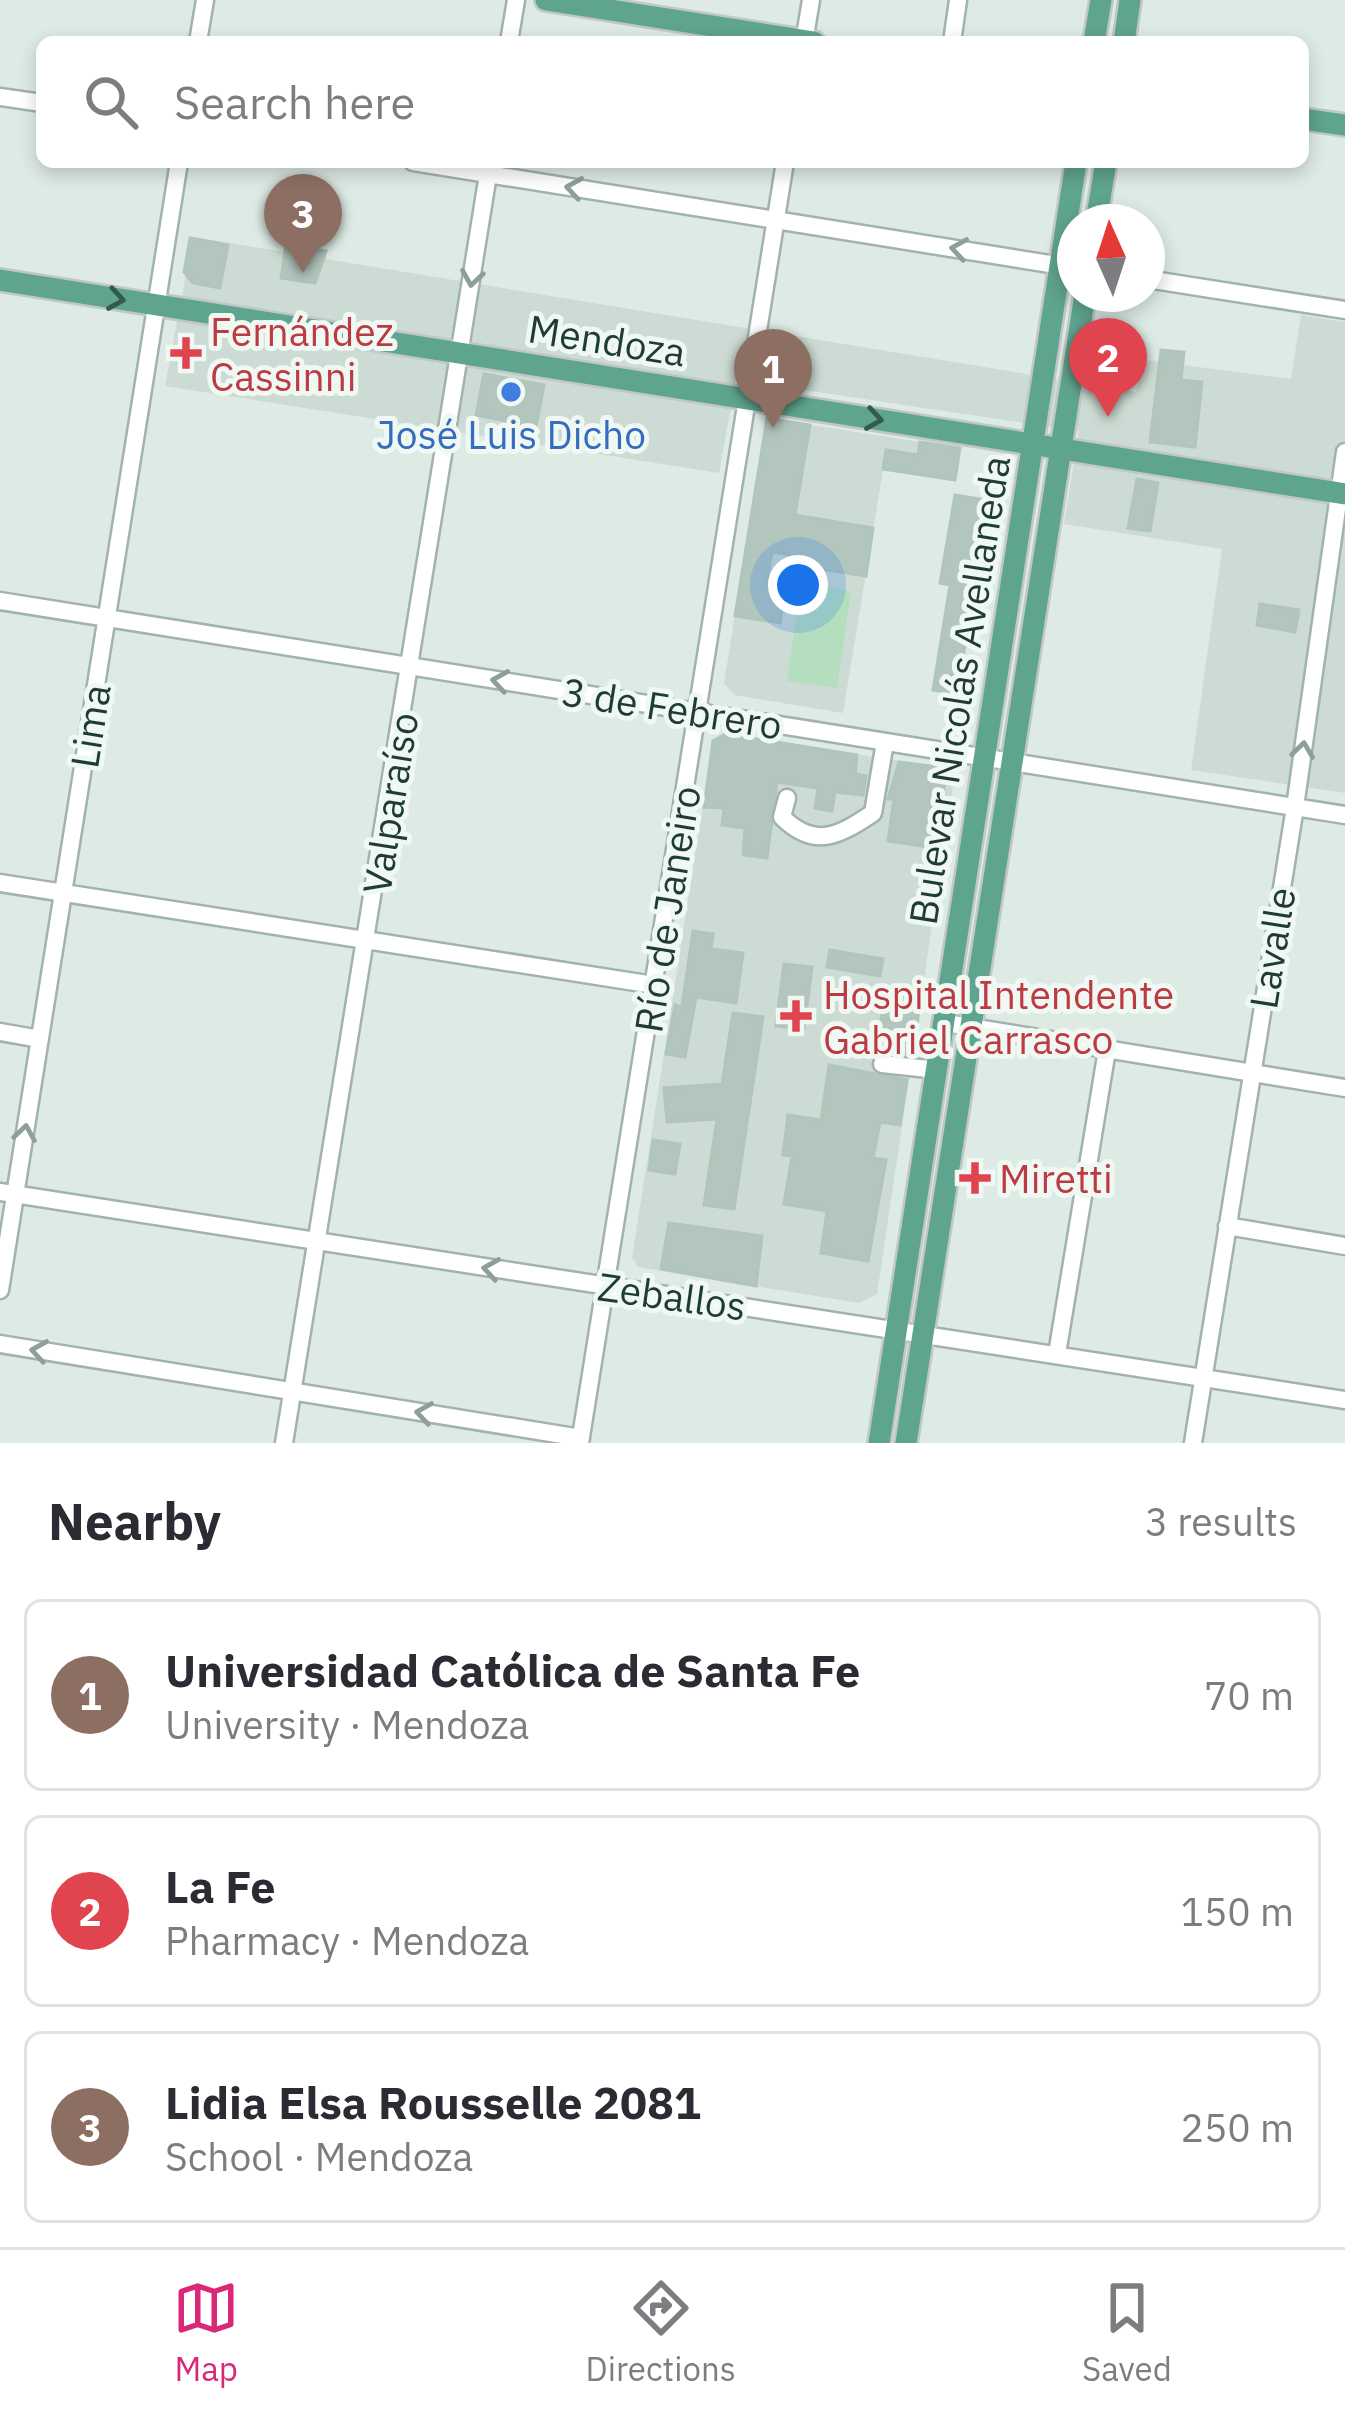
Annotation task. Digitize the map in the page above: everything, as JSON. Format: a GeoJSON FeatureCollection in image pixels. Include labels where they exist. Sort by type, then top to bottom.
{"type":"FeatureCollection","features":[{"type":"Feature","properties":{"kind":"main road"},"geometry":{"type":"LineString","coordinates":[[546,0],[658,9],[781,36]]}},
{"type":"Feature","properties":{"kind":"main road"},"geometry":{"type":"LineString","coordinates":[[1095,36],[1101,0]]}},
{"type":"Feature","properties":{"kind":"main road"},"geometry":{"type":"LineString","coordinates":[[1125,36],[1130,0]]}},
{"type":"Feature","properties":{"kind":"main road"},"geometry":{"type":"LineString","coordinates":[[1309,120],[1345,125]]}},
{"type":"Feature","properties":{"kind":"main road","name":"Bulevar Nicolás Avellaneda"},"geometry":{"type":"LineString","coordinates":[[1073,204],[1076,168]]}},
{"type":"Feature","properties":{"kind":"main road"},"geometry":{"type":"LineString","coordinates":[[1099,204],[1105,168]]}},
{"type":"Feature","properties":{"kind":"main road","name":"Mendoza"},"geometry":{"type":"LineString","coordinates":[[0,280],[1342,494]]}},
{"type":"Feature","properties":{"kind":"main road","name":"Bulevar Nicolás Avellaneda"},"geometry":{"type":"LineString","coordinates":[[879,1443],[946,1023],[982,759],[1059,312]]}},
{"type":"Feature","properties":{"kind":"main road","name":"Bulevar Nicolás Avellaneda"},"geometry":{"type":"LineString","coordinates":[[906,1443],[1082,312]]}},
{"type":"Feature","properties":{"kind":"street"},"geometry":{"type":"LineString","coordinates":[[199,36],[205,0]]}},
{"type":"Feature","properties":{"kind":"street"},"geometry":{"type":"LineString","coordinates":[[510,36],[516,0]]}},
{"type":"Feature","properties":{"kind":"street"},"geometry":{"type":"LineString","coordinates":[[805,36],[811,0]]}},
{"type":"Feature","properties":{"kind":"street"},"geometry":{"type":"LineString","coordinates":[[953,36],[958,0]]}},
{"type":"Feature","properties":{"kind":"street"},"geometry":{"type":"LineString","coordinates":[[0,97],[36,102]]}},
{"type":"Feature","properties":{"kind":"street","name":"Lima"},"geometry":{"type":"LineString","coordinates":[[0,1290],[7,1193],[40,1039],[178,168]]}},
{"type":"Feature","properties":{"kind":"street"},"geometry":{"type":"LineString","coordinates":[[489,168],[1057,265]]}},
{"type":"Feature","properties":{"kind":"street","name":"Valparaíso"},"geometry":{"type":"LineString","coordinates":[[284,1443],[369,940],[489,168]]}},
{"type":"Feature","properties":{"kind":"street","name":"Río de Janeiro"},"geometry":{"type":"LineString","coordinates":[[581,1440],[784,168]]}},
{"type":"Feature","properties":{"kind":"street"},"geometry":{"type":"LineString","coordinates":[[1165,282],[1345,310]]}},
{"type":"Feature","properties":{"kind":"street","name":"Lavalle"},"geometry":{"type":"LineString","coordinates":[[1193,1443],[1295,807],[1345,452]]}},
{"type":"Feature","properties":{"kind":"street","name":"3 de Febrero"},"geometry":{"type":"LineString","coordinates":[[0,601],[1345,815]]}},
{"type":"Feature","properties":{"kind":"street"},"geometry":{"type":"LineString","coordinates":[[787,798],[782,817],[798,832],[838,837],[873,813],[885,742]]}},
{"type":"Feature","properties":{"kind":"street"},"geometry":{"type":"LineString","coordinates":[[0,883],[654,985]]}},
{"type":"Feature","properties":{"kind":"street"},"geometry":{"type":"LineString","coordinates":[[946,1023],[1345,1088]]}},
{"type":"Feature","properties":{"kind":"street"},"geometry":{"type":"LineString","coordinates":[[0,1032],[40,1039]]}},
{"type":"Feature","properties":{"kind":"street"},"geometry":{"type":"LineString","coordinates":[[1057,1354],[1107,1050]]}},
{"type":"Feature","properties":{"kind":"street"},"geometry":{"type":"LineString","coordinates":[[882,1064],[938,1070]]}},
{"type":"Feature","properties":{"kind":"street","name":"Zeballos"},"geometry":{"type":"LineString","coordinates":[[7,1193],[606,1288],[924,1331],[1345,1400]]}},
{"type":"Feature","properties":{"kind":"street"},"geometry":{"type":"LineString","coordinates":[[1227,1226],[1345,1246]]}},
{"type":"Feature","properties":{"kind":"street"},"geometry":{"type":"LineString","coordinates":[[0,1345],[581,1440]]}},
{"type":"Feature","properties":{"kind":"shaded area"},"geometry":{"type":"Polygon","coordinates":[[[193,237],[285,252],[286,245],[326,251],[326,259],[1136,392],[1144,360],[1291,379],[1301,315],[1345,322],[1345,793],[1191,770],[1222,549],[1064,524],[1079,431],[736,380],[719,473],[165,386],[193,237]]]}},
{"type":"Feature","properties":{"kind":"shaded area"},"geometry":{"type":"Polygon","coordinates":[[[767,418],[920,442],[919,455],[958,462],[955,480],[883,470],[843,713],[734,695],[724,683],[767,418]]]}},
{"type":"Feature","properties":{"kind":"shaded area","name":"Hospital Intendente Gabriel Carrasco"},"geometry":{"type":"Polygon","coordinates":[[[725,734],[939,767],[953,785],[877,1294],[859,1303],[638,1267],[632,1258],[713,741],[725,734]]]}},
{"type":"Feature","properties":{"kind":"green space"},"geometry":{"type":"Polygon","coordinates":[[[801,584],[851,591],[837,688],[787,681],[801,584]]]}},
{"type":"Feature","properties":{"kind":"building"},"geometry":{"type":"Polygon","coordinates":[[[190,238],[228,245],[220,288],[193,283],[184,272],[190,238]]]}},
{"type":"Feature","properties":{"kind":"building"},"geometry":{"type":"Polygon","coordinates":[[[286,245],[326,251],[315,283],[281,278],[286,245]]]}},
{"type":"Feature","properties":{"kind":"building"},"geometry":{"type":"Polygon","coordinates":[[[1161,350],[1184,352],[1181,380],[1202,382],[1195,447],[1150,442],[1161,350]]]}},
{"type":"Feature","properties":{"kind":"building"},"geometry":{"type":"Polygon","coordinates":[[[484,374],[544,385],[536,427],[476,415],[484,374]]]}},
{"type":"Feature","properties":{"kind":"building"},"geometry":{"type":"Polygon","coordinates":[[[767,418],[810,425],[795,515],[873,528],[866,576],[796,565],[798,556],[772,552],[766,587],[785,590],[780,623],[735,616],[767,418]]]}},
{"type":"Feature","properties":{"kind":"building"},"geometry":{"type":"Polygon","coordinates":[[[920,442],[960,448],[955,480],[883,469],[886,450],[918,455],[920,442]]]}},
{"type":"Feature","properties":{"kind":"building"},"geometry":{"type":"Polygon","coordinates":[[[1137,479],[1158,483],[1150,531],[1128,528],[1137,479]]]}},
{"type":"Feature","properties":{"kind":"building"},"geometry":{"type":"Polygon","coordinates":[[[955,495],[997,502],[982,591],[974,590],[957,694],[933,690],[950,585],[940,583],[955,495]]]}},
{"type":"Feature","properties":{"kind":"building"},"geometry":{"type":"Polygon","coordinates":[[[1260,604],[1299,610],[1295,632],[1257,625],[1260,604]]]}},
{"type":"Feature","properties":{"kind":"building"},"geometry":{"type":"Polygon","coordinates":[[[725,734],[857,755],[855,774],[866,776],[863,795],[835,792],[832,811],[815,808],[818,788],[777,782],[767,858],[743,855],[745,828],[722,825],[724,808],[704,807],[713,741],[725,734]]]}},
{"type":"Feature","properties":{"kind":"building"},"geometry":{"type":"Polygon","coordinates":[[[899,762],[947,768],[936,848],[888,841],[894,799],[888,799],[899,762]]]}},
{"type":"Feature","properties":{"kind":"building"},"geometry":{"type":"Polygon","coordinates":[[[693,931],[713,934],[711,949],[743,953],[736,1003],[696,997],[685,1057],[666,1054],[675,1005],[682,1007],[693,931]]]}},
{"type":"Feature","properties":{"kind":"building"},"geometry":{"type":"Polygon","coordinates":[[[830,950],[883,959],[880,976],[827,967],[830,950]]]}},
{"type":"Feature","properties":{"kind":"building"},"geometry":{"type":"Polygon","coordinates":[[[784,964],[812,967],[804,1029],[776,1026],[784,964]]]}},
{"type":"Feature","properties":{"kind":"building"},"geometry":{"type":"Polygon","coordinates":[[[884,994],[920,999],[914,1055],[877,1052],[884,994]]]}},
{"type":"Feature","properties":{"kind":"building"},"geometry":{"type":"Polygon","coordinates":[[[733,1013],[763,1017],[734,1209],[704,1205],[717,1119],[667,1122],[664,1088],[722,1084],[733,1013]]]}},
{"type":"Feature","properties":{"kind":"building"},"geometry":{"type":"Polygon","coordinates":[[[829,1065],[907,1080],[900,1125],[880,1122],[873,1158],[886,1160],[868,1261],[821,1253],[827,1211],[784,1204],[792,1156],[783,1155],[788,1115],[821,1120],[829,1065]]]}},
{"type":"Feature","properties":{"kind":"building"},"geometry":{"type":"Polygon","coordinates":[[[653,1140],[680,1144],[675,1174],[649,1170],[653,1140]]]}},
{"type":"Feature","properties":{"kind":"building"},"geometry":{"type":"Polygon","coordinates":[[[669,1223],[762,1236],[756,1286],[661,1269],[669,1223]]]}},
{"type":"Feature","properties":{"kind":"place","name":"Lidia Elsa Rousselle 2081"},"geometry":{"type":"Point","coordinates":[303,273]}},
{"type":"Feature","properties":{"kind":"place","name":"Fernández Cassinni"},"geometry":{"type":"Point","coordinates":[186,353]}},
{"type":"Feature","properties":{"kind":"place","name":"José Luis Dicho"},"geometry":{"type":"Point","coordinates":[511,392]}},
{"type":"Feature","properties":{"kind":"place","name":"La Fe"},"geometry":{"type":"Point","coordinates":[1108,417]}},
{"type":"Feature","properties":{"kind":"place","name":"Universidad Católica de Santa Fe"},"geometry":{"type":"Point","coordinates":[773,428]}},
{"type":"Feature","properties":{"kind":"place","name":"Hospital Intendente Gabriel Carrasco"},"geometry":{"type":"Point","coordinates":[796,1016]}},
{"type":"Feature","properties":{"kind":"place","name":"Miretti"},"geometry":{"type":"Point","coordinates":[975,1178]}}]}
